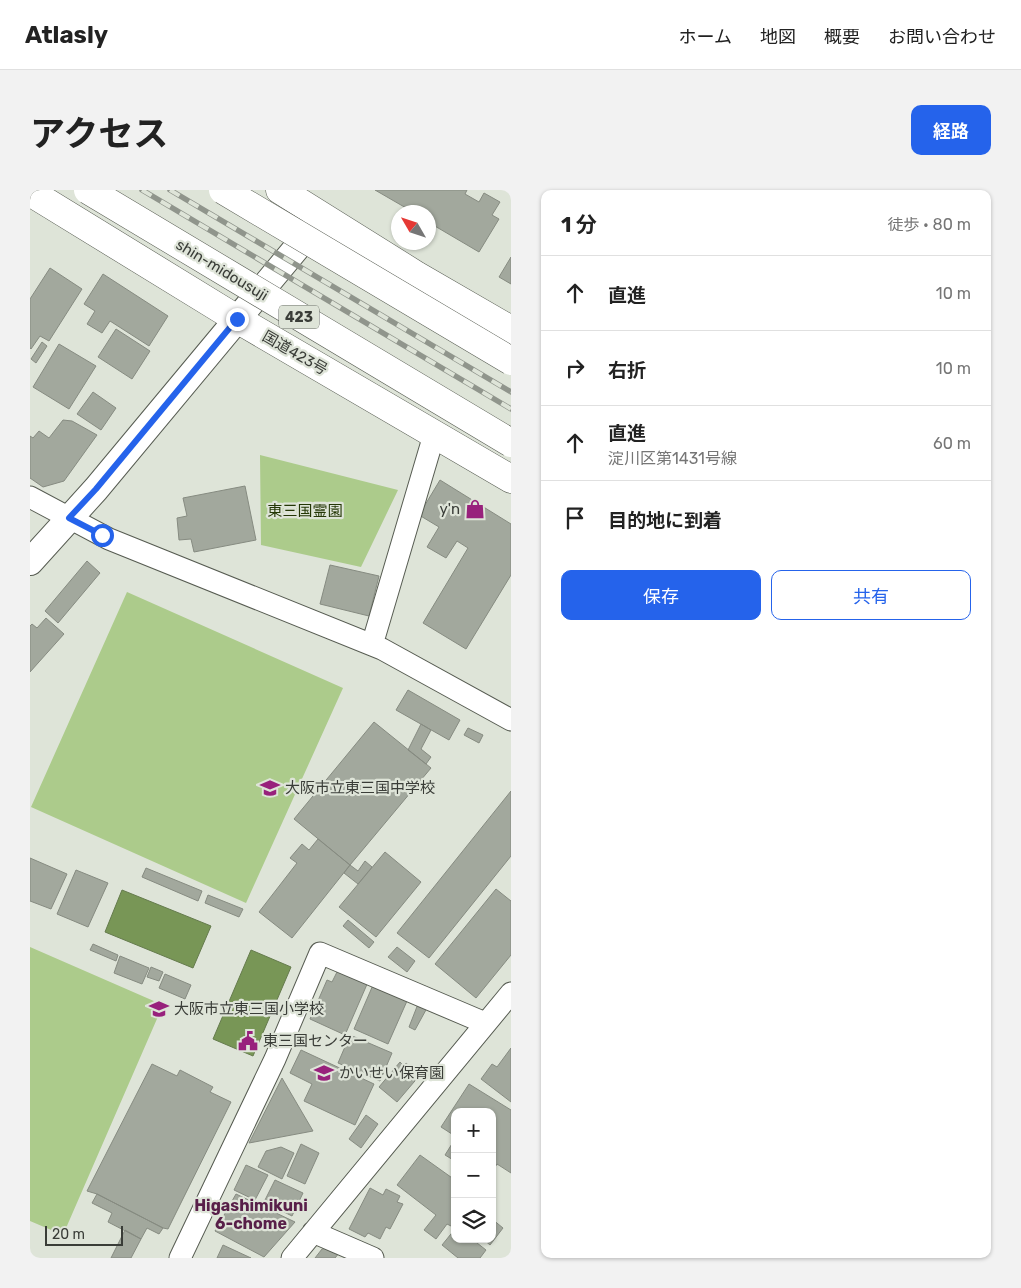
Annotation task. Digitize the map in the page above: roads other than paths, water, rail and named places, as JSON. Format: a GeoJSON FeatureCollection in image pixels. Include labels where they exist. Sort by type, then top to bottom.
{"type":"FeatureCollection","features":[{"type":"Feature","properties":{"kind":"highway","name":"shin-midousuji"},"geometry":{"type":"LineString","coordinates":[[88,190],[511,443]]}},
{"type":"Feature","properties":{"kind":"highway"},"geometry":{"type":"LineString","coordinates":[[223,190],[511,361]]}},
{"type":"Feature","properties":{"kind":"highway"},"geometry":{"type":"LineString","coordinates":[[280,190],[324,216],[416,276],[511,330]]}},
{"type":"Feature","properties":{"kind":"highway","name":"国道423号"},"geometry":{"type":"LineString","coordinates":[[30,192],[237,319],[511,479]]}},
{"type":"Feature","properties":{"kind":"street"},"geometry":{"type":"LineString","coordinates":[[30,562],[96,489],[324,216]]}},
{"type":"Feature","properties":{"kind":"street"},"geometry":{"type":"LineString","coordinates":[[372,646],[434,435]]}},
{"type":"Feature","properties":{"kind":"street"},"geometry":{"type":"LineString","coordinates":[[30,497],[109,539],[382,650],[511,720]]}},
{"type":"Feature","properties":{"kind":"street"},"geometry":{"type":"LineString","coordinates":[[180,1258],[275,1060],[320,953],[485,1023]]}},
{"type":"Feature","properties":{"kind":"street"},"geometry":{"type":"LineString","coordinates":[[292,1258],[511,993]]}},
{"type":"Feature","properties":{"kind":"street"},"geometry":{"type":"LineString","coordinates":[[313,1232],[374,1258]]}},
{"type":"Feature","properties":{"kind":"railway"},"geometry":{"type":"LineString","coordinates":[[142,190],[511,409]]}},
{"type":"Feature","properties":{"kind":"railway"},"geometry":{"type":"LineString","coordinates":[[170,190],[511,392]]}},
{"type":"Feature","properties":{"kind":"place","name":"y'n"},"geometry":{"type":"Point","coordinates":[475,509]}},
{"type":"Feature","properties":{"kind":"place","name":"大阪市立東三国中学校"},"geometry":{"type":"Point","coordinates":[270,788]}},
{"type":"Feature","properties":{"kind":"place","name":"大阪市立東三国小学校"},"geometry":{"type":"Point","coordinates":[159,1009]}},
{"type":"Feature","properties":{"kind":"place","name":"東三国センター"},"geometry":{"type":"Point","coordinates":[248,1041]}},
{"type":"Feature","properties":{"kind":"place","name":"かいせい保育園"},"geometry":{"type":"Point","coordinates":[324,1073]}},
{"type":"Feature","properties":{"kind":"district","name":"Higashimikuni 6-chome"},"geometry":{"type":"Point","coordinates":[251,1214]}},
{"type":"Feature","properties":{"kind":"park label","name":"東三国霊園"},"geometry":{"type":"Point","coordinates":[305,511]}}]}
